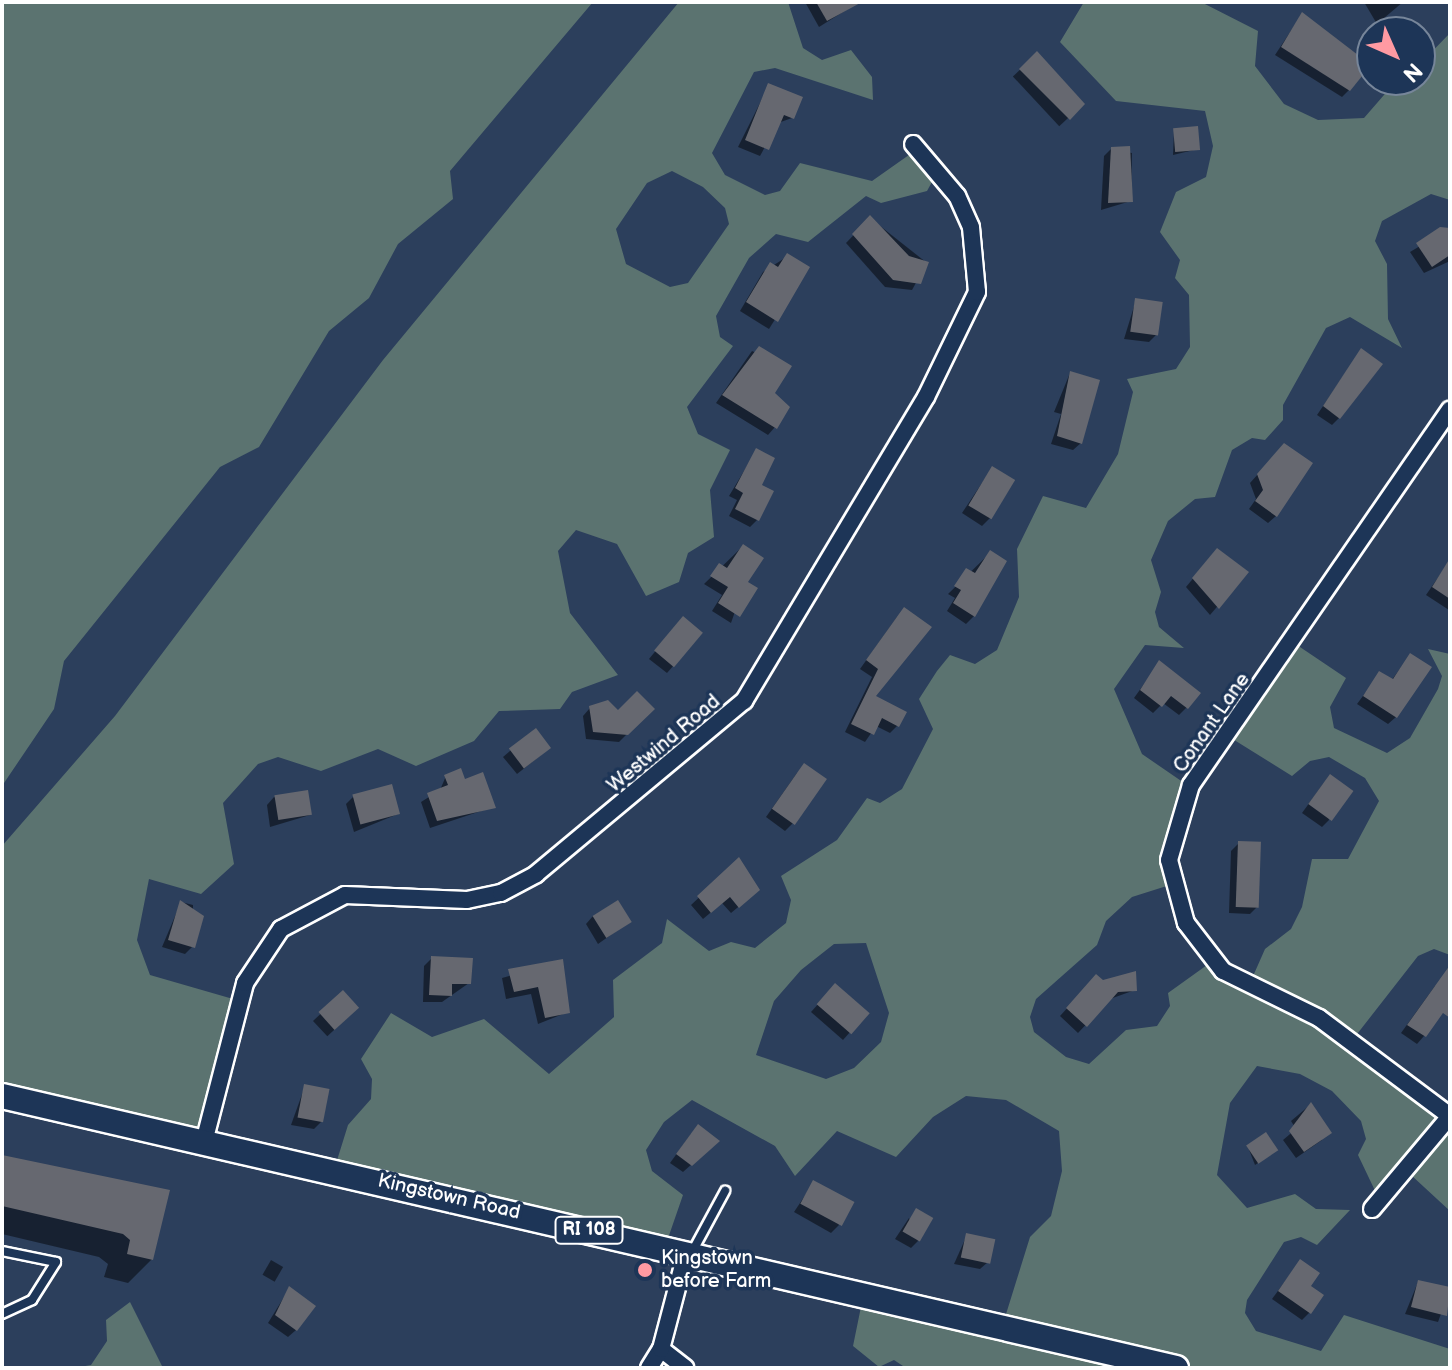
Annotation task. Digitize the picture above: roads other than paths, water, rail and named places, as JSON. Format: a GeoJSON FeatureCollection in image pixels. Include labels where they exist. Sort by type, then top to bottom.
{"type":"FeatureCollection","features":[{"type":"Feature","properties":{"kind":"main road","name":"Kingstown Road"},"geometry":{"type":"LineString","coordinates":[[2,1096],[1176,1368]]}},
{"type":"Feature","properties":{"kind":"street","name":"Westwind Road"},"geometry":{"type":"LineString","coordinates":[[204,1142],[245,983],[281,929],[345,895],[467,900],[501,893],[536,874],[744,701],[932,386],[977,292],[971,227],[957,196],[913,144]]}},
{"type":"Feature","properties":{"kind":"street","name":"Conant Lane"},"geometry":{"type":"LineString","coordinates":[[1450,410],[1191,785],[1169,860],[1186,923],[1223,971],[1319,1018],[1450,1116]]}},
{"type":"Feature","properties":{"kind":"street"},"geometry":{"type":"LineString","coordinates":[[1372,1209],[1450,1116]]}},
{"type":"Feature","properties":{"kind":"street"},"geometry":{"type":"LineString","coordinates":[[649,1368],[661,1349],[688,1254]]}},
{"type":"Feature","properties":{"kind":"street"},"geometry":{"type":"LineString","coordinates":[[661,1349],[685,1368]]}},
{"type":"Feature","properties":{"kind":"lane"},"geometry":{"type":"LineString","coordinates":[[688,1254],[725,1191]]}},
{"type":"Feature","properties":{"kind":"lane"},"geometry":{"type":"LineString","coordinates":[[2,1251],[56,1262],[32,1300],[2,1314]]}},
{"type":"Feature","properties":{"kind":"place","name":"Kingstown before Farm"},"geometry":{"type":"Point","coordinates":[645,1270]}}]}
